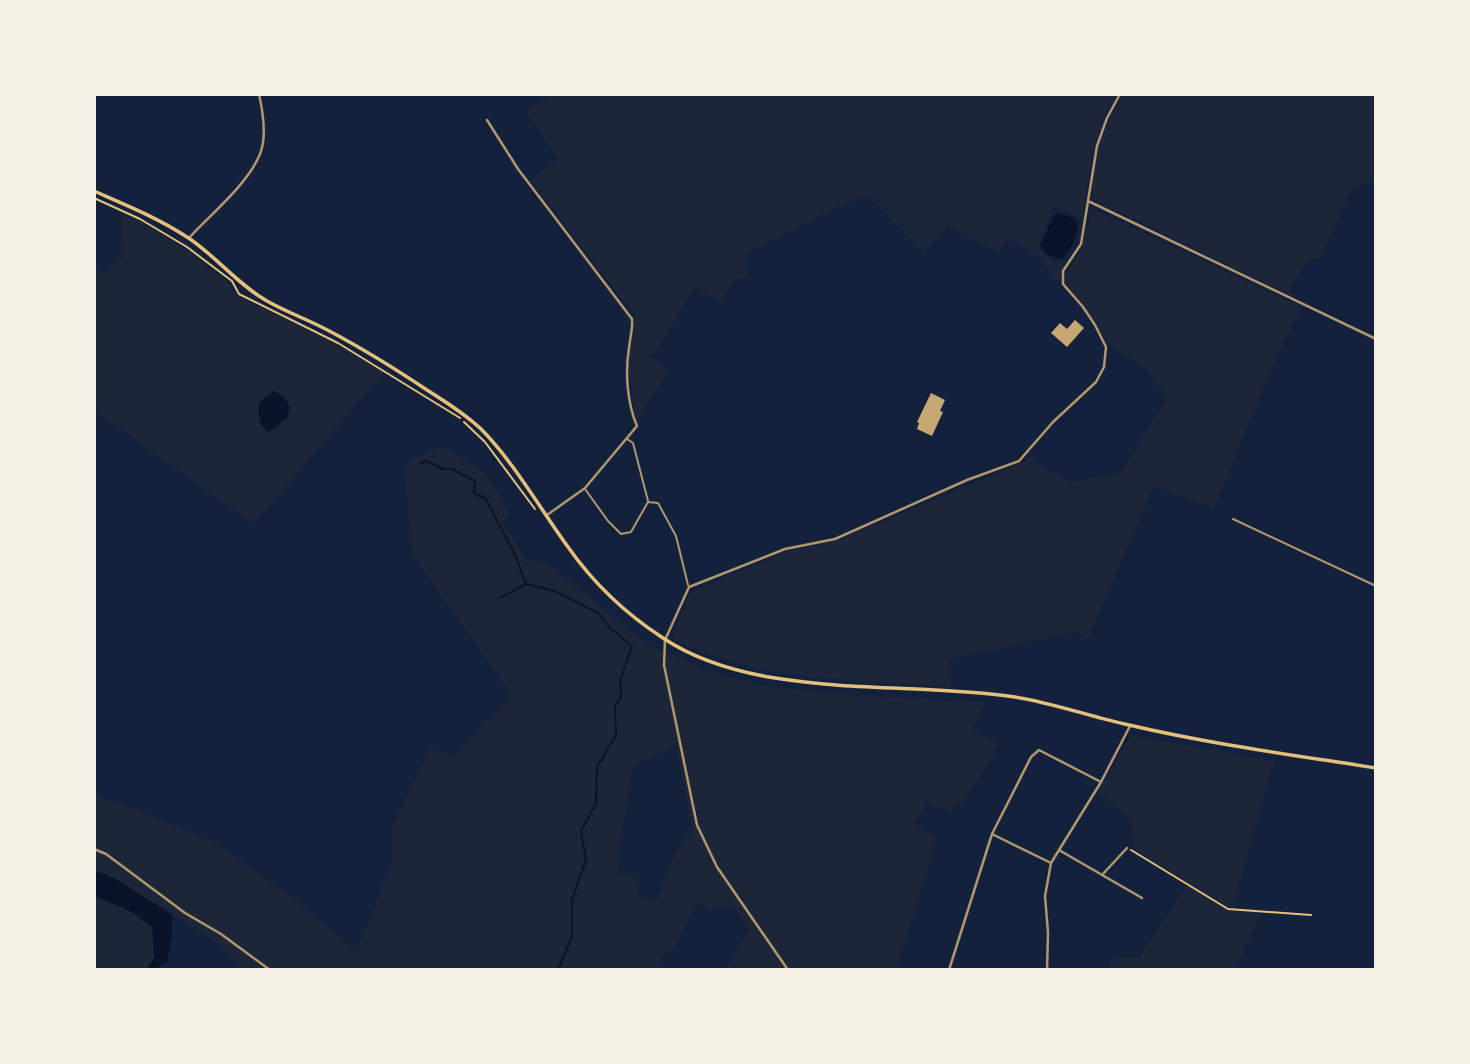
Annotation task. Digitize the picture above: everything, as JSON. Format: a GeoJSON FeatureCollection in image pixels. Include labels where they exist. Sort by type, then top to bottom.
{"type":"FeatureCollection","features":[{"type":"Feature","properties":{"kind":"main road"},"geometry":{"type":"LineString","coordinates":[[94,191],[189,237],[227,272],[265,300],[334,333],[465,415],[485,433],[569,548],[615,602],[665,640],[718,665],[763,676],[840,685],[1007,696],[1130,726],[1376,768]]}},
{"type":"Feature","properties":{"kind":"street"},"geometry":{"type":"LineString","coordinates":[[189,237],[247,177],[261,153],[264,114],[259,94]]}},
{"type":"Feature","properties":{"kind":"street"},"geometry":{"type":"LineString","coordinates":[[788,970],[717,867],[702,839],[664,665],[665,640],[689,587],[785,549],[835,539],[1018,460],[1053,422],[1096,382],[1104,367],[1106,348],[1095,325],[1063,284],[1063,271],[1081,244],[1097,146],[1107,118],[1120,94]]}},
{"type":"Feature","properties":{"kind":"street"},"geometry":{"type":"LineString","coordinates":[[487,120],[518,169],[632,319],[633,331],[628,348],[628,388],[638,426],[585,488],[547,515]]}},
{"type":"Feature","properties":{"kind":"street"},"geometry":{"type":"LineString","coordinates":[[1088,201],[1376,339]]}},
{"type":"Feature","properties":{"kind":"street"},"geometry":{"type":"LineString","coordinates":[[1047,970],[1045,896],[1051,863],[1101,782],[1130,726]]}},
{"type":"Feature","properties":{"kind":"street"},"geometry":{"type":"LineString","coordinates":[[949,970],[992,834],[1031,757],[1039,750],[1101,782]]}},
{"type":"Feature","properties":{"kind":"street"},"geometry":{"type":"LineString","coordinates":[[992,834],[1051,863]]}},
{"type":"Feature","properties":{"kind":"street"},"geometry":{"type":"LineString","coordinates":[[1102,875],[1128,848]]}},
{"type":"Feature","properties":{"kind":"street"},"geometry":{"type":"LineString","coordinates":[[94,849],[270,970]]}},
{"type":"Feature","properties":{"kind":"street"},"geometry":{"type":"LineString","coordinates":[[1059,850],[1142,898]]}},
{"type":"Feature","properties":{"kind":"lane"},"geometry":{"type":"LineString","coordinates":[[585,488],[608,521],[621,534],[631,532],[648,502],[633,443],[627,439]]}},
{"type":"Feature","properties":{"kind":"lane"},"geometry":{"type":"LineString","coordinates":[[648,502],[658,503],[676,536],[689,587]]}},
{"type":"Feature","properties":{"kind":"lane"},"geometry":{"type":"LineString","coordinates":[[1233,519],[1376,586]]}},
{"type":"Feature","properties":{"kind":"path"},"geometry":{"type":"LineString","coordinates":[[94,198],[175,239],[232,281],[239,294],[338,342],[462,420],[485,442],[533,508],[547,515]]}},
{"type":"Feature","properties":{"kind":"path"},"geometry":{"type":"LineString","coordinates":[[1128,848],[1228,909],[1311,915]]}},
{"type":"Feature","properties":{"kind":"shaded area"},"geometry":{"type":"Polygon","coordinates":[[[551,94],[1117,95],[1097,139],[1083,219],[1051,205],[1039,249],[1053,262],[1069,259],[1061,270],[1060,280],[1053,281],[1041,257],[1008,238],[999,253],[947,225],[925,252],[869,197],[845,203],[746,253],[747,278],[736,279],[721,302],[696,287],[651,357],[669,369],[637,421],[630,366],[634,314],[530,180],[559,159],[526,112],[551,94]]]}},
{"type":"Feature","properties":{"kind":"shaded area"},"geometry":{"type":"Polygon","coordinates":[[[1123,95],[1375,95],[1375,180],[1352,188],[1320,258],[1306,262],[1287,294],[1092,199],[1096,158],[1123,95]]]}},
{"type":"Feature","properties":{"kind":"shaded area"},"geometry":{"type":"Polygon","coordinates":[[[1092,209],[1301,307],[1275,360],[1214,508],[1154,486],[1087,641],[1078,631],[949,659],[949,686],[842,680],[771,671],[703,652],[671,638],[692,591],[786,552],[837,541],[1019,464],[1032,455],[1037,464],[1071,482],[1120,474],[1167,398],[1147,370],[1108,344],[1084,307],[1065,285],[1064,279],[1081,250],[1092,209]]]}},
{"type":"Feature","properties":{"kind":"shaded area"},"geometry":{"type":"Polygon","coordinates":[[[1060,213],[1077,220],[1078,225],[1072,245],[1063,258],[1050,255],[1040,246],[1054,215],[1060,213]]]}},
{"type":"Feature","properties":{"kind":"shaded area"},"geometry":{"type":"Polygon","coordinates":[[[121,214],[140,220],[185,249],[228,283],[236,294],[337,344],[384,372],[254,524],[95,411],[94,267],[103,274],[122,258],[121,214]],[[270,395],[261,404],[260,425],[269,432],[287,418],[284,397],[270,395]]]}},
{"type":"Feature","properties":{"kind":"shaded area"},"geometry":{"type":"Polygon","coordinates":[[[274,391],[284,397],[290,407],[287,418],[269,432],[261,423],[259,406],[263,399],[274,391]]]}},
{"type":"Feature","properties":{"kind":"shaded area"},"geometry":{"type":"Polygon","coordinates":[[[441,446],[485,473],[510,514],[502,522],[527,560],[548,564],[646,644],[724,677],[776,687],[845,694],[985,703],[972,730],[999,745],[962,806],[955,802],[952,812],[926,802],[914,825],[937,839],[896,969],[725,969],[750,929],[734,908],[709,909],[698,900],[674,949],[664,952],[657,969],[243,969],[211,938],[113,877],[95,871],[94,795],[211,841],[287,893],[357,952],[392,862],[392,827],[430,748],[454,757],[512,695],[412,555],[405,464],[441,446]],[[676,745],[633,765],[616,874],[637,875],[639,897],[657,900],[677,849],[693,830],[676,745]]]}},
{"type":"Feature","properties":{"kind":"shaded area"},"geometry":{"type":"Polygon","coordinates":[[[1132,735],[1274,761],[1233,907],[1261,914],[1235,969],[1110,969],[1113,957],[1140,957],[1187,884],[1135,850],[1130,816],[1097,792],[1132,735]]]}},
{"type":"Feature","properties":{"kind":"shaded area"},"geometry":{"type":"Polygon","coordinates":[[[94,871],[113,877],[172,915],[172,936],[167,962],[154,969],[147,969],[154,958],[152,927],[130,911],[95,896],[94,871]]]}},
{"type":"Feature","properties":{"kind":"shaded area"},"geometry":{"type":"Polygon","coordinates":[[[94,896],[130,911],[152,927],[155,958],[147,969],[95,969],[94,896]]]}},
{"type":"Feature","properties":{"kind":"building"},"geometry":{"type":"Polygon","coordinates":[[[1075,320],[1084,328],[1067,347],[1051,333],[1060,323],[1067,329],[1075,320]]]}},
{"type":"Feature","properties":{"kind":"building"},"geometry":{"type":"Polygon","coordinates":[[[931,393],[945,400],[940,411],[943,412],[932,436],[917,429],[917,422],[931,393]]]}},
{"type":"Feature","properties":{"kind":"waterway"},"geometry":{"type":"LineString","coordinates":[[420,463],[427,461],[443,469],[452,469],[475,481],[474,493],[486,499],[516,557],[526,584],[555,591],[598,613],[610,628],[632,646],[620,681],[621,696],[615,707],[616,735],[597,767],[596,803],[581,831],[586,860],[572,900],[572,936],[558,970]]}},
{"type":"Feature","properties":{"kind":"waterway"},"geometry":{"type":"LineString","coordinates":[[500,598],[526,584]]}}]}
